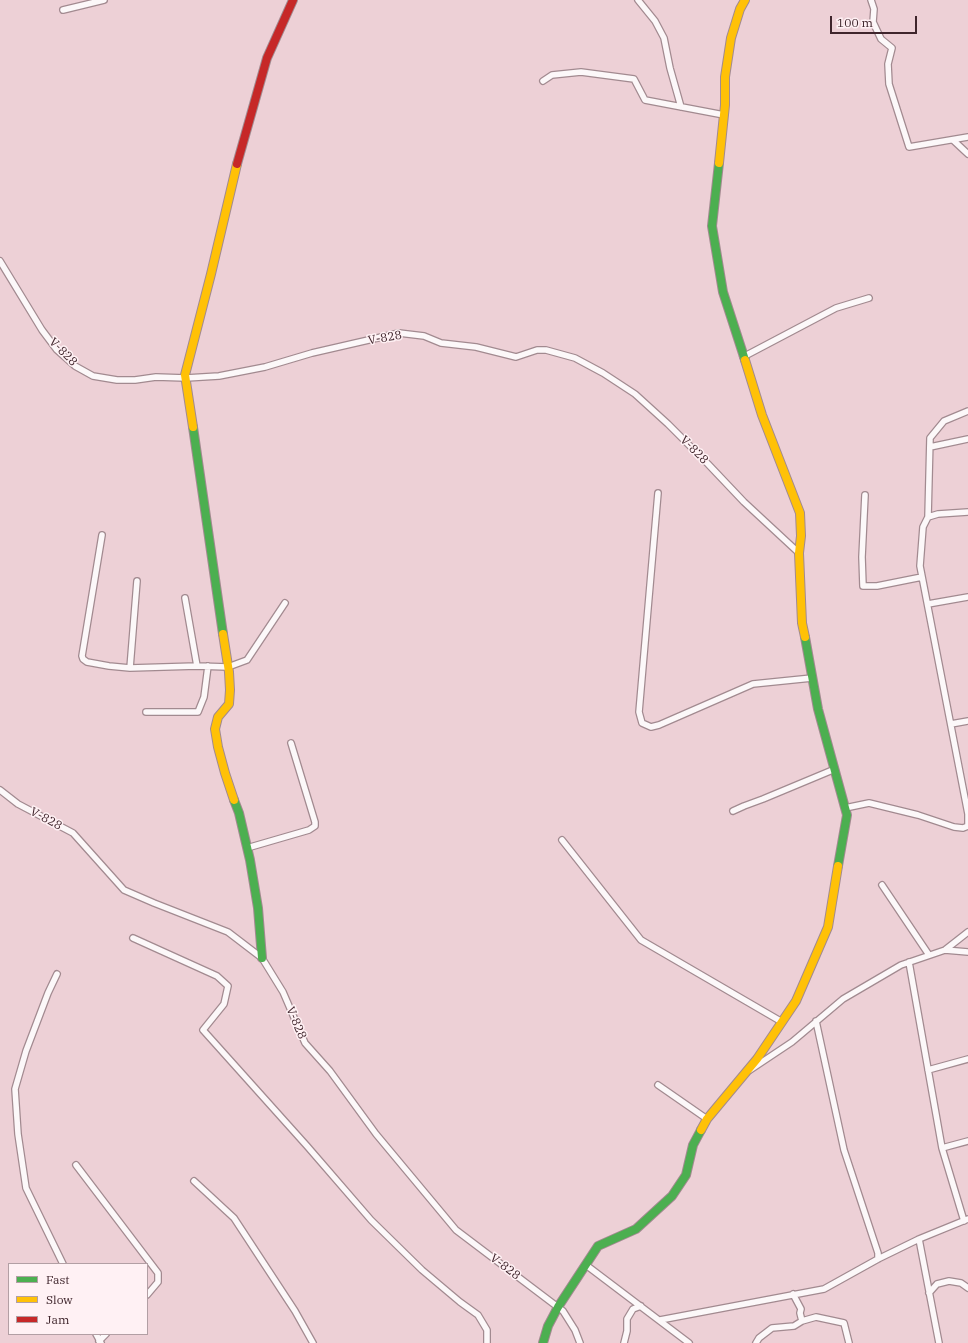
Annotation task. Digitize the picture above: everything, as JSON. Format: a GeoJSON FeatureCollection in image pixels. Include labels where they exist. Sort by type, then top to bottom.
{"type":"FeatureCollection","features":[{"type":"Feature","properties":{"kind":"street"},"geometry":{"type":"LineString","coordinates":[[62,10],[104,0]]}},
{"type":"Feature","properties":{"kind":"street"},"geometry":{"type":"LineString","coordinates":[[262,958],[258,908],[247,848],[239,813],[225,773],[218,747],[215,729],[218,717],[229,704],[230,690],[228,667],[185,375],[234,174],[249,119],[267,58],[293,0]]}},
{"type":"Feature","properties":{"kind":"street"},"geometry":{"type":"LineString","coordinates":[[638,0],[655,21],[664,38],[681,106]]}},
{"type":"Feature","properties":{"kind":"street"},"geometry":{"type":"LineString","coordinates":[[543,1343],[548,1326],[558,1307],[598,1246],[636,1229],[672,1196],[686,1175],[693,1145],[707,1119],[757,1059],[796,1001],[828,927],[847,815],[818,709],[802,623],[799,553],[801,536],[800,513],[762,416],[723,292],[712,226],[724,115],[725,77],[731,38],[740,9],[745,0]]}},
{"type":"Feature","properties":{"kind":"street"},"geometry":{"type":"LineString","coordinates":[[871,0],[874,8],[873,22],[881,39],[892,48],[888,64],[889,84],[909,147],[968,137]]}},
{"type":"Feature","properties":{"kind":"street"},"geometry":{"type":"LineString","coordinates":[[543,81],[552,75],[581,72],[634,79],[645,100],[724,115]]}},
{"type":"Feature","properties":{"kind":"street"},"geometry":{"type":"LineString","coordinates":[[953,140],[968,154]]}},
{"type":"Feature","properties":{"kind":"street","name":"V-828"},"geometry":{"type":"LineString","coordinates":[[0,261],[42,330],[57,350],[75,366],[93,376],[117,380],[135,380],[156,377],[186,378],[219,376],[264,367],[312,353],[400,333],[424,336],[441,343],[476,346],[516,357],[537,350],[546,350],[575,358],[603,373],[635,394],[668,424],[744,502],[799,553]]}},
{"type":"Feature","properties":{"kind":"street"},"geometry":{"type":"LineString","coordinates":[[743,357],[836,308],[869,298]]}},
{"type":"Feature","properties":{"kind":"street"},"geometry":{"type":"LineString","coordinates":[[845,808],[869,803],[954,827],[966,829],[968,826],[968,814],[920,566],[923,527],[928,517],[930,438],[944,421],[968,411]]}},
{"type":"Feature","properties":{"kind":"street"},"geometry":{"type":"LineString","coordinates":[[930,447],[968,438]]}},
{"type":"Feature","properties":{"kind":"street"},"geometry":{"type":"LineString","coordinates":[[658,493],[639,712],[642,723],[651,727],[659,725],[753,684],[812,678]]}},
{"type":"Feature","properties":{"kind":"street"},"geometry":{"type":"LineString","coordinates":[[865,495],[862,557],[864,586],[877,586],[922,577]]}},
{"type":"Feature","properties":{"kind":"street"},"geometry":{"type":"LineString","coordinates":[[928,517],[938,514],[968,512]]}},
{"type":"Feature","properties":{"kind":"street"},"geometry":{"type":"LineString","coordinates":[[102,535],[82,656],[87,662],[130,668],[197,666],[228,667],[247,660],[285,603]]}},
{"type":"Feature","properties":{"kind":"street"},"geometry":{"type":"LineString","coordinates":[[130,668],[137,581]]}},
{"type":"Feature","properties":{"kind":"street"},"geometry":{"type":"LineString","coordinates":[[928,604],[968,597]]}},
{"type":"Feature","properties":{"kind":"street"},"geometry":{"type":"LineString","coordinates":[[185,598],[197,666]]}},
{"type":"Feature","properties":{"kind":"street"},"geometry":{"type":"LineString","coordinates":[[146,712],[198,712],[204,697],[208,666]]}},
{"type":"Feature","properties":{"kind":"street"},"geometry":{"type":"LineString","coordinates":[[951,724],[968,721]]}},
{"type":"Feature","properties":{"kind":"street"},"geometry":{"type":"LineString","coordinates":[[247,848],[309,830],[315,826],[291,743]]}},
{"type":"Feature","properties":{"kind":"street"},"geometry":{"type":"LineString","coordinates":[[733,811],[835,769]]}},
{"type":"Feature","properties":{"kind":"street","name":"V-828"},"geometry":{"type":"LineString","coordinates":[[0,790],[18,804],[73,833],[124,890],[228,932],[262,958],[283,992],[305,1043],[330,1071],[376,1134],[456,1230],[563,1310],[580,1343]]}},
{"type":"Feature","properties":{"kind":"street"},"geometry":{"type":"LineString","coordinates":[[562,840],[641,940],[782,1022]]}},
{"type":"Feature","properties":{"kind":"street"},"geometry":{"type":"LineString","coordinates":[[882,885],[929,955]]}},
{"type":"Feature","properties":{"kind":"street"},"geometry":{"type":"LineString","coordinates":[[744,1075],[792,1042],[843,999],[901,965],[945,950],[968,932]]}},
{"type":"Feature","properties":{"kind":"street"},"geometry":{"type":"LineString","coordinates":[[133,938],[217,976],[228,986],[224,1004],[204,1030],[371,1220],[422,1270],[478,1315],[487,1330],[487,1343]]}},
{"type":"Feature","properties":{"kind":"street"},"geometry":{"type":"LineString","coordinates":[[945,950],[968,952]]}},
{"type":"Feature","properties":{"kind":"street"},"geometry":{"type":"LineString","coordinates":[[660,1320],[824,1288],[919,1239],[966,1220],[942,1148],[909,962]]}},
{"type":"Feature","properties":{"kind":"street"},"geometry":{"type":"LineString","coordinates":[[57,974],[48,993],[26,1051],[15,1089],[18,1134],[26,1188],[63,1263]]}},
{"type":"Feature","properties":{"kind":"street"},"geometry":{"type":"LineString","coordinates":[[816,1022],[844,1150],[878,1253],[878,1259]]}},
{"type":"Feature","properties":{"kind":"street"},"geometry":{"type":"LineString","coordinates":[[928,1070],[968,1059]]}},
{"type":"Feature","properties":{"kind":"street"},"geometry":{"type":"LineString","coordinates":[[658,1085],[707,1119]]}},
{"type":"Feature","properties":{"kind":"street"},"geometry":{"type":"LineString","coordinates":[[942,1148],[968,1141]]}},
{"type":"Feature","properties":{"kind":"street"},"geometry":{"type":"LineString","coordinates":[[76,1165],[158,1273],[158,1282],[148,1294]]}},
{"type":"Feature","properties":{"kind":"street"},"geometry":{"type":"LineString","coordinates":[[194,1182],[234,1218],[295,1311],[313,1343]]}},
{"type":"Feature","properties":{"kind":"street"},"geometry":{"type":"LineString","coordinates":[[919,1239],[939,1343]]}},
{"type":"Feature","properties":{"kind":"street"},"geometry":{"type":"LineString","coordinates":[[586,1265],[689,1343]]}},
{"type":"Feature","properties":{"kind":"street"},"geometry":{"type":"LineString","coordinates":[[929,1293],[937,1284],[948,1280],[960,1283],[968,1288]]}},
{"type":"Feature","properties":{"kind":"street"},"geometry":{"type":"LineString","coordinates":[[793,1294],[801,1309],[800,1313],[802,1320]]}},
{"type":"Feature","properties":{"kind":"street"},"geometry":{"type":"LineString","coordinates":[[624,1343],[627,1331],[627,1319],[633,1309],[641,1306]]}},
{"type":"Feature","properties":{"kind":"street"},"geometry":{"type":"LineString","coordinates":[[756,1343],[759,1338],[772,1328],[794,1326],[802,1320],[816,1317],[844,1323],[850,1343]]}},
{"type":"Feature","properties":{"kind":"traffic: fast"},"geometry":{"type":"LineString","coordinates":[[719,163],[712,226],[723,292],[745,360]]}},
{"type":"Feature","properties":{"kind":"traffic: fast"},"geometry":{"type":"LineString","coordinates":[[193,427],[223,634]]}},
{"type":"Feature","properties":{"kind":"traffic: fast"},"geometry":{"type":"LineString","coordinates":[[805,637],[818,709],[847,815],[838,866]]}},
{"type":"Feature","properties":{"kind":"traffic: fast"},"geometry":{"type":"LineString","coordinates":[[234,800],[239,813],[250,860],[258,908],[262,958]]}},
{"type":"Feature","properties":{"kind":"traffic: fast"},"geometry":{"type":"LineString","coordinates":[[543,1343],[548,1326],[558,1307],[598,1246],[636,1229],[672,1196],[686,1175],[693,1145],[701,1130]]}},
{"type":"Feature","properties":{"kind":"traffic: slow"},"geometry":{"type":"LineString","coordinates":[[719,163],[725,105],[725,77],[731,38],[740,9],[745,0]]}},
{"type":"Feature","properties":{"kind":"traffic: slow"},"geometry":{"type":"LineString","coordinates":[[193,427],[185,375],[237,164]]}},
{"type":"Feature","properties":{"kind":"traffic: slow"},"geometry":{"type":"LineString","coordinates":[[745,360],[762,415],[800,513],[801,536],[799,553],[802,623],[805,637]]}},
{"type":"Feature","properties":{"kind":"traffic: slow"},"geometry":{"type":"LineString","coordinates":[[223,634],[229,672],[229,704],[218,717],[215,729],[218,747],[234,800]]}},
{"type":"Feature","properties":{"kind":"traffic: slow"},"geometry":{"type":"LineString","coordinates":[[701,1130],[707,1119],[757,1059],[796,1001],[828,927],[838,866]]}},
{"type":"Feature","properties":{"kind":"traffic: jam"},"geometry":{"type":"LineString","coordinates":[[237,164],[267,58],[293,0]]}}]}
